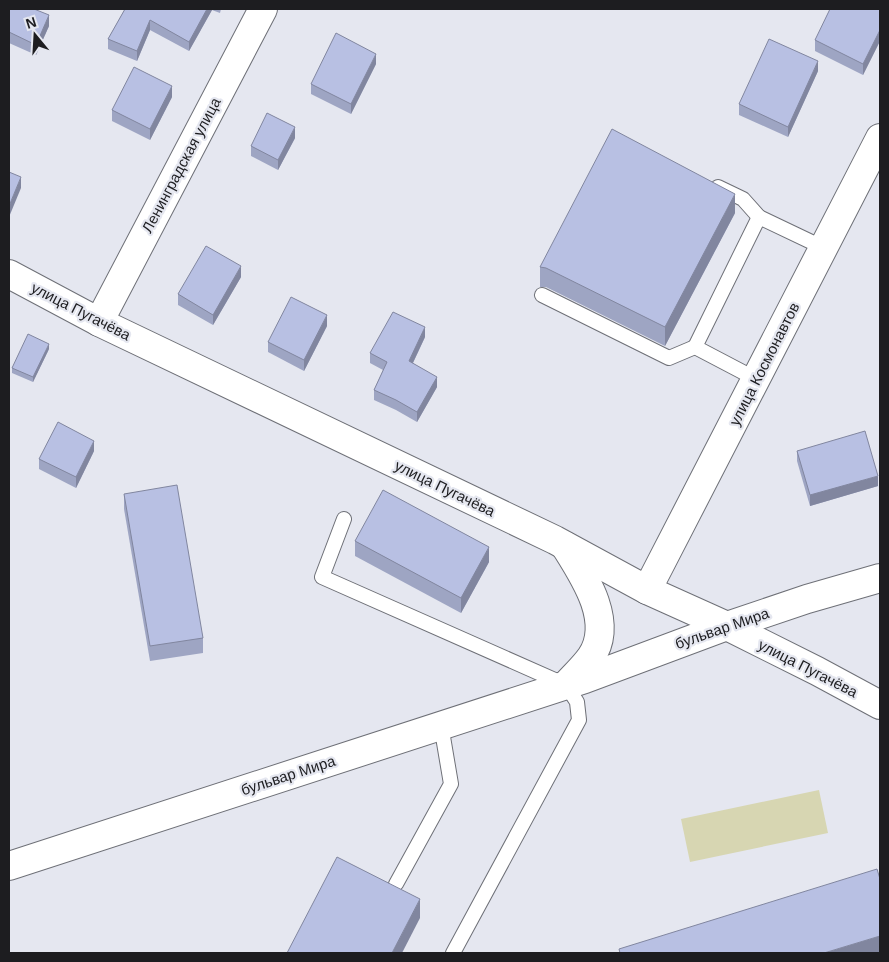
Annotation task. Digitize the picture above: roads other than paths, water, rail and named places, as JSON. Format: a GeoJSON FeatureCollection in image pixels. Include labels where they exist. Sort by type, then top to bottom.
{"type":"FeatureCollection","features":[{"type":"Feature","properties":{"kind":"street","name":"Ленинградская улица"},"geometry":{"type":"LineString","coordinates":[[99,322],[263,9]]}},
{"type":"Feature","properties":{"kind":"street","name":"улица Космонавтов"},"geometry":{"type":"LineString","coordinates":[[647,590],[880,138]]}},
{"type":"Feature","properties":{"kind":"street","name":"улица Пугачёва"},"geometry":{"type":"LineString","coordinates":[[9,274],[99,322],[565,546],[647,590],[727,626],[880,705]]}},
{"type":"Feature","properties":{"kind":"street"},"geometry":{"type":"LineString","coordinates":[[565,546],[582,571],[594,597],[600,622],[599,640],[591,657],[566,685]]}},
{"type":"Feature","properties":{"kind":"street","name":"бульвар Мира"},"geometry":{"type":"LineString","coordinates":[[9,866],[566,685],[727,626],[880,578]]}},
{"type":"Feature","properties":{"kind":"lane"},"geometry":{"type":"LineString","coordinates":[[708,182],[744,199],[759,218],[824,248]]}},
{"type":"Feature","properties":{"kind":"lane"},"geometry":{"type":"LineString","coordinates":[[542,295],[669,358],[695,347],[759,218]]}},
{"type":"Feature","properties":{"kind":"lane"},"geometry":{"type":"LineString","coordinates":[[695,347],[756,379]]}},
{"type":"Feature","properties":{"kind":"lane"},"geometry":{"type":"LineString","coordinates":[[344,520],[322,577],[566,685],[577,702],[579,720],[453,953]]}},
{"type":"Feature","properties":{"kind":"lane"},"geometry":{"type":"LineString","coordinates":[[396,884],[451,784],[441,726]]}}]}
